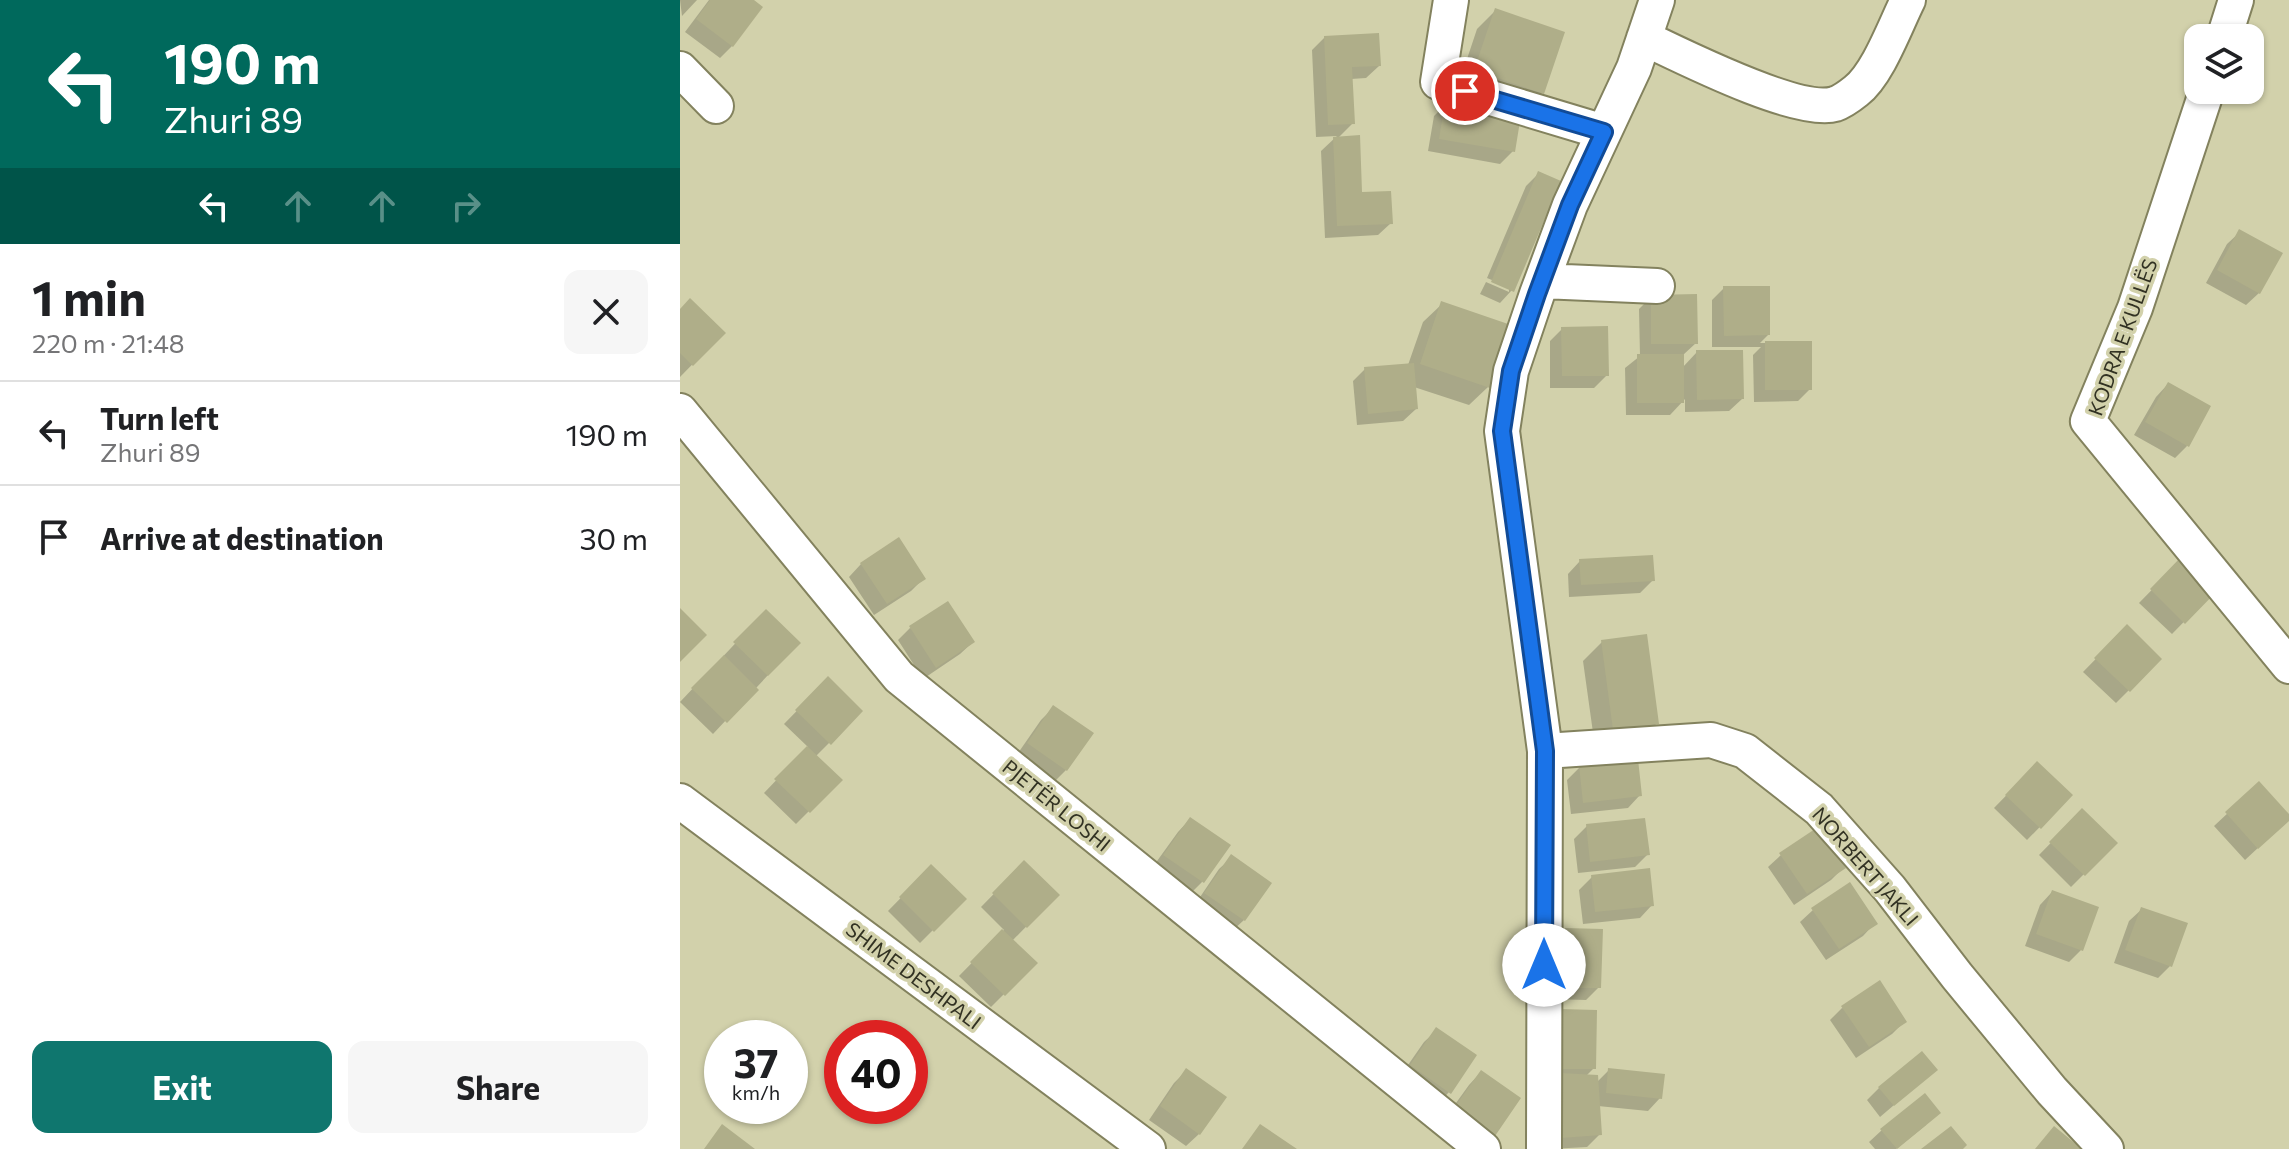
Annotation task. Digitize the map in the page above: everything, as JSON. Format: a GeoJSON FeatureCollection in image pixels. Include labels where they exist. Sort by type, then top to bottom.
{"type":"FeatureCollection","features":[{"type":"Feature","properties":{"kind":"street"},"geometry":{"type":"LineString","coordinates":[[1451,0],[1438,82],[1604,132]]}},
{"type":"Feature","properties":{"kind":"street"},"geometry":{"type":"LineString","coordinates":[[1544,1149],[1545,751],[1502,431],[1511,371],[1542,281],[1570,205],[1634,68],[1657,0]]}},
{"type":"Feature","properties":{"kind":"street"},"geometry":{"type":"LineString","coordinates":[[1644,38],[1708,68],[1794,102],[1834,104],[1858,90],[1877,64],[1908,0]]}},
{"type":"Feature","properties":{"kind":"street"},"geometry":{"type":"LineString","coordinates":[[2228,24],[2236,0]]}},
{"type":"Feature","properties":{"kind":"street"},"geometry":{"type":"LineString","coordinates":[[680,69],[716,106]]}},
{"type":"Feature","properties":{"kind":"street","name":"KODRA E KULLËS"},"geometry":{"type":"LineString","coordinates":[[2202,104],[2135,308],[2088,421],[2289,666]]}},
{"type":"Feature","properties":{"kind":"street"},"geometry":{"type":"LineString","coordinates":[[1542,281],[1657,286]]}},
{"type":"Feature","properties":{"kind":"street","name":"PJETËR LOSHI"},"geometry":{"type":"LineString","coordinates":[[680,411],[899,677],[1483,1149]]}},
{"type":"Feature","properties":{"kind":"street","name":"NORBERT JAKLI"},"geometry":{"type":"LineString","coordinates":[[1545,751],[1711,740],[1745,751],[1819,809],[1890,889],[2052,1091],[2106,1149]]}},
{"type":"Feature","properties":{"kind":"street","name":"SHIME DESHPALI"},"geometry":{"type":"LineString","coordinates":[[680,801],[1148,1149]]}},
{"type":"Feature","properties":{"kind":"building"},"geometry":{"type":"Polygon","coordinates":[[[710,0],[754,0],[763,7],[733,47],[696,19],[710,0]]]}},
{"type":"Feature","properties":{"kind":"building"},"geometry":{"type":"Polygon","coordinates":[[[1495,8],[1565,32],[1544,94],[1474,70],[1495,8]]]}},
{"type":"Feature","properties":{"kind":"building"},"geometry":{"type":"Polygon","coordinates":[[[1379,33],[1381,66],[1352,67],[1355,124],[1328,125],[1324,36],[1379,33]]]}},
{"type":"Feature","properties":{"kind":"building"},"geometry":{"type":"Polygon","coordinates":[[[1445,102],[1521,115],[1515,152],[1439,139],[1445,102]]]}},
{"type":"Feature","properties":{"kind":"building"},"geometry":{"type":"Polygon","coordinates":[[[1360,135],[1362,192],[1391,191],[1393,224],[1337,226],[1333,137],[1360,135]]]}},
{"type":"Feature","properties":{"kind":"building"},"geometry":{"type":"Polygon","coordinates":[[[1538,171],[1561,181],[1514,292],[1491,282],[1538,171]]]}},
{"type":"Feature","properties":{"kind":"building"},"geometry":{"type":"Polygon","coordinates":[[[2239,229],[2283,253],[2260,294],[2217,270],[2239,229]]]}},
{"type":"Feature","properties":{"kind":"building"},"geometry":{"type":"Polygon","coordinates":[[[1723,286],[1770,286],[1770,335],[1724,336],[1723,286]]]}},
{"type":"Feature","properties":{"kind":"building"},"geometry":{"type":"Polygon","coordinates":[[[1697,294],[1698,344],[1651,344],[1651,295],[1697,294]]]}},
{"type":"Feature","properties":{"kind":"building"},"geometry":{"type":"Polygon","coordinates":[[[690,298],[726,333],[693,366],[680,353],[680,309],[690,298]]]}},
{"type":"Feature","properties":{"kind":"building"},"geometry":{"type":"Polygon","coordinates":[[[1441,301],[1511,325],[1490,388],[1420,364],[1441,301]]]}},
{"type":"Feature","properties":{"kind":"building"},"geometry":{"type":"Polygon","coordinates":[[[1608,326],[1609,376],[1562,376],[1561,327],[1608,326]]]}},
{"type":"Feature","properties":{"kind":"building"},"geometry":{"type":"Polygon","coordinates":[[[1765,341],[1812,341],[1812,390],[1765,390],[1765,341]]]}},
{"type":"Feature","properties":{"kind":"building"},"geometry":{"type":"Polygon","coordinates":[[[1696,350],[1743,350],[1744,399],[1697,400],[1696,350]]]}},
{"type":"Feature","properties":{"kind":"building"},"geometry":{"type":"Polygon","coordinates":[[[1637,354],[1684,354],[1684,403],[1637,403],[1637,354]]]}},
{"type":"Feature","properties":{"kind":"building"},"geometry":{"type":"Polygon","coordinates":[[[1414,363],[1418,409],[1368,414],[1364,367],[1414,363]]]}},
{"type":"Feature","properties":{"kind":"building"},"geometry":{"type":"Polygon","coordinates":[[[2168,382],[2211,406],[2189,447],[2145,422],[2168,382]]]}},
{"type":"Feature","properties":{"kind":"building"},"geometry":{"type":"Polygon","coordinates":[[[899,537],[926,579],[887,604],[860,563],[899,537]]]}},
{"type":"Feature","properties":{"kind":"building"},"geometry":{"type":"Polygon","coordinates":[[[1653,555],[1655,581],[1581,585],[1579,559],[1653,555]]]}},
{"type":"Feature","properties":{"kind":"building"},"geometry":{"type":"Polygon","coordinates":[[[2182,556],[2218,590],[2185,624],[2150,589],[2182,556]]]}},
{"type":"Feature","properties":{"kind":"building"},"geometry":{"type":"Polygon","coordinates":[[[948,601],[975,642],[936,668],[909,626],[948,601]]]}},
{"type":"Feature","properties":{"kind":"building"},"geometry":{"type":"Polygon","coordinates":[[[680,608],[707,635],[680,662],[680,608]]]}},
{"type":"Feature","properties":{"kind":"building"},"geometry":{"type":"Polygon","coordinates":[[[766,609],[801,643],[768,676],[733,642],[766,609]]]}},
{"type":"Feature","properties":{"kind":"building"},"geometry":{"type":"Polygon","coordinates":[[[2127,624],[2162,659],[2130,692],[2094,658],[2127,624]]]}},
{"type":"Feature","properties":{"kind":"building"},"geometry":{"type":"Polygon","coordinates":[[[1647,634],[1659,724],[1613,730],[1601,640],[1647,634]]]}},
{"type":"Feature","properties":{"kind":"building"},"geometry":{"type":"Polygon","coordinates":[[[724,655],[759,690],[727,723],[691,688],[724,655]]]}},
{"type":"Feature","properties":{"kind":"building"},"geometry":{"type":"Polygon","coordinates":[[[828,676],[863,711],[831,745],[795,710],[828,676]]]}},
{"type":"Feature","properties":{"kind":"building"},"geometry":{"type":"Polygon","coordinates":[[[1053,705],[1094,733],[1067,771],[1027,743],[1053,705]]]}},
{"type":"Feature","properties":{"kind":"building"},"geometry":{"type":"Polygon","coordinates":[[[807,746],[843,780],[810,813],[774,779],[807,746]]]}},
{"type":"Feature","properties":{"kind":"building"},"geometry":{"type":"Polygon","coordinates":[[[1638,759],[1642,796],[1583,803],[1579,765],[1638,759]]]}},
{"type":"Feature","properties":{"kind":"building"},"geometry":{"type":"Polygon","coordinates":[[[2037,761],[2073,795],[2041,829],[2005,795],[2037,761]]]}},
{"type":"Feature","properties":{"kind":"building"},"geometry":{"type":"Polygon","coordinates":[[[2259,781],[2289,814],[2289,821],[2258,849],[2225,812],[2259,781]]]}},
{"type":"Feature","properties":{"kind":"building"},"geometry":{"type":"Polygon","coordinates":[[[2082,808],[2118,843],[2085,876],[2049,842],[2082,808]]]}},
{"type":"Feature","properties":{"kind":"building"},"geometry":{"type":"Polygon","coordinates":[[[1190,817],[1231,845],[1204,883],[1163,855],[1190,817]]]}},
{"type":"Feature","properties":{"kind":"building"},"geometry":{"type":"Polygon","coordinates":[[[1645,818],[1650,855],[1590,862],[1586,824],[1645,818]]]}},
{"type":"Feature","properties":{"kind":"building"},"geometry":{"type":"Polygon","coordinates":[[[1818,827],[1846,868],[1807,894],[1779,853],[1818,827]]]}},
{"type":"Feature","properties":{"kind":"building"},"geometry":{"type":"Polygon","coordinates":[[[1231,854],[1272,883],[1245,921],[1204,893],[1231,854]]]}},
{"type":"Feature","properties":{"kind":"building"},"geometry":{"type":"Polygon","coordinates":[[[1024,860],[1060,895],[1027,928],[992,893],[1024,860]]]}},
{"type":"Feature","properties":{"kind":"building"},"geometry":{"type":"Polygon","coordinates":[[[931,864],[967,899],[934,932],[899,897],[931,864]]]}},
{"type":"Feature","properties":{"kind":"building"},"geometry":{"type":"Polygon","coordinates":[[[1650,868],[1654,906],[1595,912],[1591,875],[1650,868]]]}},
{"type":"Feature","properties":{"kind":"building"},"geometry":{"type":"Polygon","coordinates":[[[1850,882],[1878,924],[1839,949],[1811,908],[1850,882]]]}},
{"type":"Feature","properties":{"kind":"building"},"geometry":{"type":"Polygon","coordinates":[[[2052,890],[2099,907],[2083,951],[2036,934],[2052,890]]]}},
{"type":"Feature","properties":{"kind":"building"},"geometry":{"type":"Polygon","coordinates":[[[2141,907],[2188,923],[2172,967],[2125,950],[2141,907]]]}},
{"type":"Feature","properties":{"kind":"building"},"geometry":{"type":"Polygon","coordinates":[[[1565,928],[1603,929],[1601,988],[1563,988],[1565,928]]]}},
{"type":"Feature","properties":{"kind":"building"},"geometry":{"type":"Polygon","coordinates":[[[1002,929],[1038,963],[1005,996],[970,962],[1002,929]]]}},
{"type":"Feature","properties":{"kind":"building"},"geometry":{"type":"Polygon","coordinates":[[[1880,980],[1907,1022],[1869,1047],[1841,1006],[1880,980]]]}},
{"type":"Feature","properties":{"kind":"building"},"geometry":{"type":"Polygon","coordinates":[[[1560,1009],[1597,1010],[1596,1069],[1558,1069],[1560,1009]]]}},
{"type":"Feature","properties":{"kind":"building"},"geometry":{"type":"Polygon","coordinates":[[[1436,1027],[1477,1055],[1451,1094],[1410,1065],[1436,1027]]]}},
{"type":"Feature","properties":{"kind":"building"},"geometry":{"type":"Polygon","coordinates":[[[1922,1051],[1938,1070],[1894,1106],[1878,1087],[1922,1051]]]}},
{"type":"Feature","properties":{"kind":"building"},"geometry":{"type":"Polygon","coordinates":[[[1186,1068],[1227,1097],[1200,1135],[1160,1106],[1186,1068]]]}},
{"type":"Feature","properties":{"kind":"building"},"geometry":{"type":"Polygon","coordinates":[[[1608,1068],[1665,1074],[1662,1099],[1606,1093],[1608,1068]]]}},
{"type":"Feature","properties":{"kind":"building"},"geometry":{"type":"Polygon","coordinates":[[[1481,1070],[1521,1098],[1495,1136],[1454,1108],[1481,1070]]]}},
{"type":"Feature","properties":{"kind":"building"},"geometry":{"type":"Polygon","coordinates":[[[1560,1073],[1598,1075],[1602,1135],[1561,1138],[1560,1073]]]}},
{"type":"Feature","properties":{"kind":"building"},"geometry":{"type":"Polygon","coordinates":[[[1925,1093],[1941,1113],[1897,1149],[1880,1129],[1925,1093]]]}},
{"type":"Feature","properties":{"kind":"building"},"geometry":{"type":"Polygon","coordinates":[[[722,1124],[755,1149],[704,1149],[722,1124]]]}},
{"type":"Feature","properties":{"kind":"building"},"geometry":{"type":"Polygon","coordinates":[[[1260,1124],[1297,1149],[1242,1149],[1260,1124]]]}},
{"type":"Feature","properties":{"kind":"building"},"geometry":{"type":"Polygon","coordinates":[[[1951,1126],[1967,1145],[1963,1149],[1921,1149],[1951,1126]]]}},
{"type":"Feature","properties":{"kind":"building"},"geometry":{"type":"Polygon","coordinates":[[[2054,1126],[2082,1149],[2035,1149],[2054,1126]]]}},
{"type":"Feature","properties":{"kind":"route"},"geometry":{"type":"LineString","coordinates":[[1465,91],[1604,132],[1570,205],[1537,294],[1511,371],[1502,431],[1545,751],[1544,965]]}}]}
